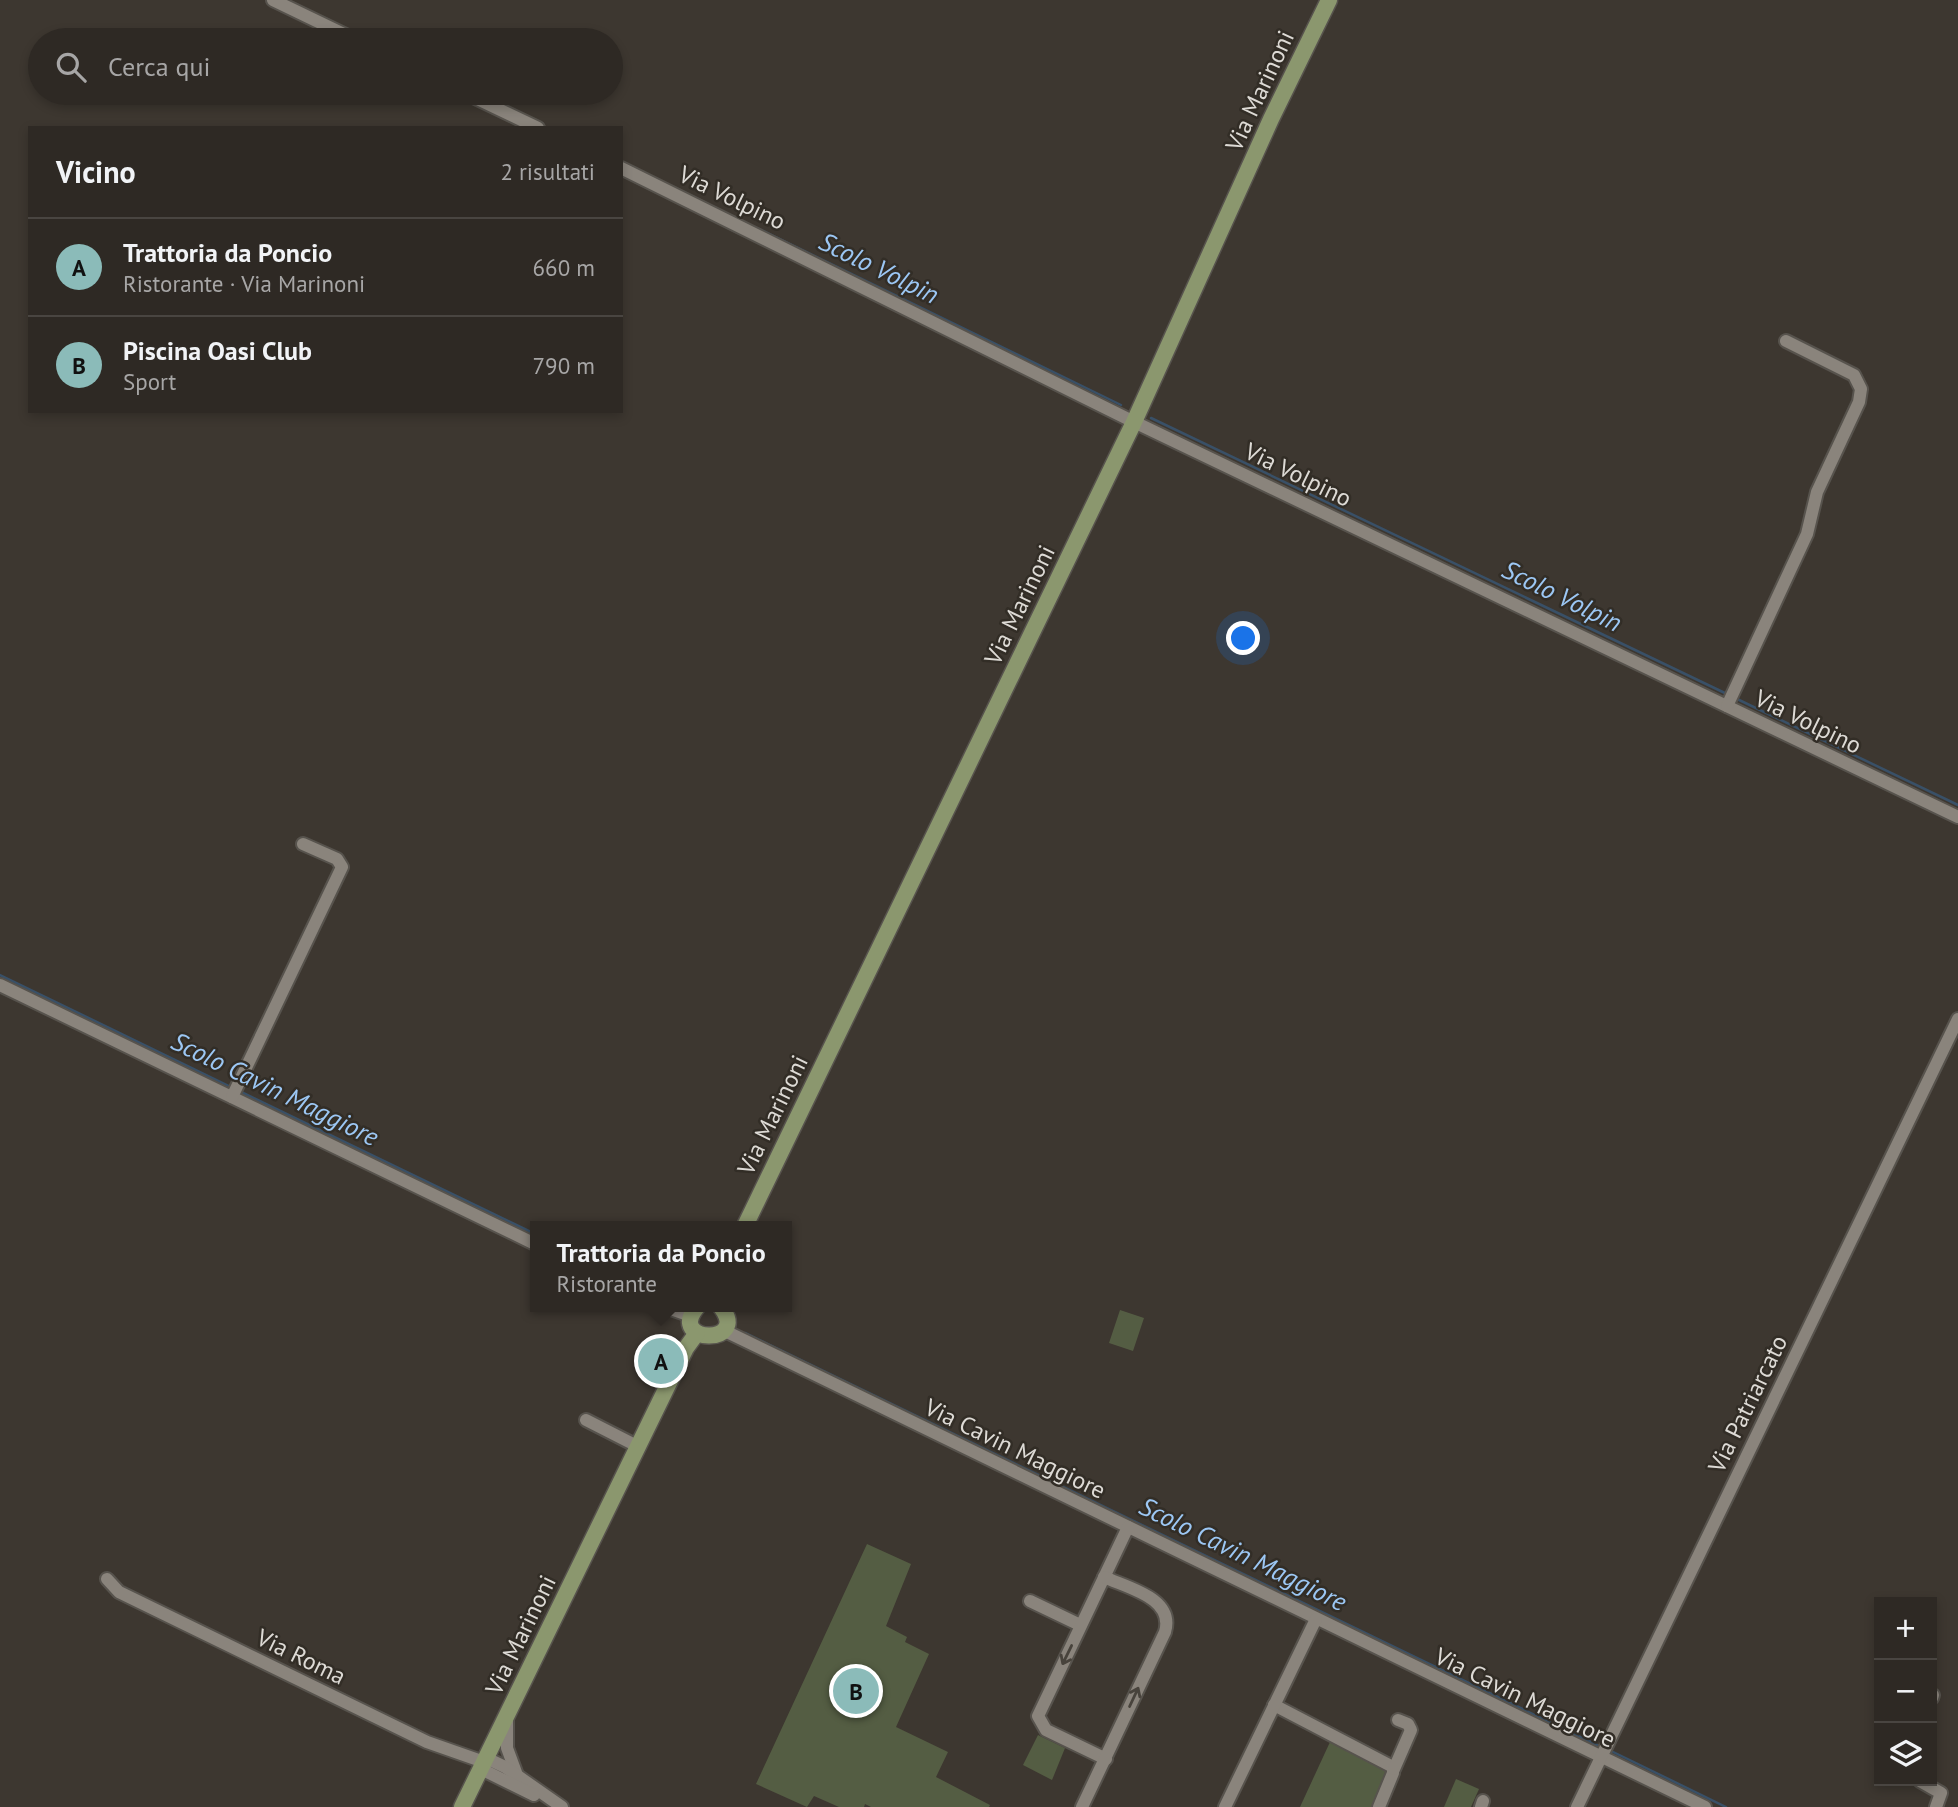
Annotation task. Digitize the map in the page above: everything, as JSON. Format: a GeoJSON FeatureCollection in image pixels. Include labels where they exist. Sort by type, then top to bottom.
{"type":"FeatureCollection","features":[{"type":"Feature","properties":{"kind":"main road","name":"Via Marinoni"},"geometry":{"type":"LineString","coordinates":[[747,1221],[1134,422],[1275,110],[1329,0]]}},
{"type":"Feature","properties":{"kind":"main road"},"geometry":{"type":"LineString","coordinates":[[694,1312],[693,1327],[698,1333],[709,1338],[723,1331],[726,1318],[723,1312]]}},
{"type":"Feature","properties":{"kind":"main road","name":"Via Marinoni"},"geometry":{"type":"LineString","coordinates":[[462,1807],[686,1348],[698,1333]]}},
{"type":"Feature","properties":{"kind":"street"},"geometry":{"type":"LineString","coordinates":[[273,0],[331,28]]}},
{"type":"Feature","properties":{"kind":"street"},"geometry":{"type":"LineString","coordinates":[[490,105],[534,126]]}},
{"type":"Feature","properties":{"kind":"street","name":"Via Volpino"},"geometry":{"type":"LineString","coordinates":[[623,169],[1134,422],[1730,700],[1958,817]]}},
{"type":"Feature","properties":{"kind":"street"},"geometry":{"type":"LineString","coordinates":[[1730,700],[1807,534],[1817,492],[1859,401],[1861,389],[1854,375],[1786,341]]}},
{"type":"Feature","properties":{"kind":"street"},"geometry":{"type":"LineString","coordinates":[[235,1090],[342,867],[337,859],[303,844]]}},
{"type":"Feature","properties":{"kind":"street"},"geometry":{"type":"LineString","coordinates":[[0,985],[235,1090],[530,1241]]}},
{"type":"Feature","properties":{"kind":"street","name":"Via Patriarcato"},"geometry":{"type":"LineString","coordinates":[[1577,1807],[1958,1019]]}},
{"type":"Feature","properties":{"kind":"street","name":"Via Cavin Maggiore"},"geometry":{"type":"LineString","coordinates":[[723,1331],[1316,1619],[1603,1751],[1705,1807]]}},
{"type":"Feature","properties":{"kind":"street"},"geometry":{"type":"LineString","coordinates":[[586,1420],[638,1446]]}},
{"type":"Feature","properties":{"kind":"street"},"geometry":{"type":"LineString","coordinates":[[1106,1759],[1046,1730],[1039,1721],[1039,1710],[1129,1527]]}},
{"type":"Feature","properties":{"kind":"street"},"geometry":{"type":"LineString","coordinates":[[1083,1807],[1168,1619],[1165,1609],[1156,1601],[1104,1577]]}},
{"type":"Feature","properties":{"kind":"street","name":"Via Roma"},"geometry":{"type":"LineString","coordinates":[[107,1579],[119,1592],[248,1655],[427,1742],[484,1763]]}},
{"type":"Feature","properties":{"kind":"street"},"geometry":{"type":"LineString","coordinates":[[1030,1601],[1080,1625]]}},
{"type":"Feature","properties":{"kind":"street"},"geometry":{"type":"LineString","coordinates":[[1225,1807],[1316,1619]]}},
{"type":"Feature","properties":{"kind":"street"},"geometry":{"type":"LineString","coordinates":[[1274,1705],[1394,1769]]}},
{"type":"Feature","properties":{"kind":"street"},"geometry":{"type":"LineString","coordinates":[[508,1714],[507,1748],[517,1775]]}},
{"type":"Feature","properties":{"kind":"street"},"geometry":{"type":"LineString","coordinates":[[1379,1807],[1411,1730],[1408,1724],[1398,1720]]}},
{"type":"Feature","properties":{"kind":"street"},"geometry":{"type":"LineString","coordinates":[[484,1763],[517,1775],[561,1807]]}},
{"type":"Feature","properties":{"kind":"street"},"geometry":{"type":"LineString","coordinates":[[484,1763],[561,1807]]}},
{"type":"Feature","properties":{"kind":"street"},"geometry":{"type":"LineString","coordinates":[[1929,1786],[1941,1793],[1936,1807]]}},
{"type":"Feature","properties":{"kind":"green space"},"geometry":{"type":"Polygon","coordinates":[[[1120,1310],[1144,1318],[1133,1351],[1109,1343],[1120,1310]]]}},
{"type":"Feature","properties":{"kind":"green space"},"geometry":{"type":"Polygon","coordinates":[[[867,1544],[911,1564],[886,1626],[907,1637],[905,1642],[929,1654],[896,1727],[948,1752],[936,1777],[990,1805],[989,1807],[871,1807],[865,1804],[864,1807],[839,1807],[814,1796],[807,1807],[756,1784],[867,1544]]]}},
{"type":"Feature","properties":{"kind":"green space"},"geometry":{"type":"Polygon","coordinates":[[[1038,1735],[1065,1748],[1052,1780],[1023,1765],[1038,1735]]]}},
{"type":"Feature","properties":{"kind":"green space"},"geometry":{"type":"Polygon","coordinates":[[[1330,1742],[1386,1770],[1372,1807],[1300,1807],[1330,1742]]]}},
{"type":"Feature","properties":{"kind":"green space"},"geometry":{"type":"Polygon","coordinates":[[[1456,1779],[1479,1789],[1471,1807],[1444,1807],[1456,1779]]]}},
{"type":"Feature","properties":{"kind":"waterway","name":"Scolo Volpin"},"geometry":{"type":"LineString","coordinates":[[757,228],[1121,405]]}},
{"type":"Feature","properties":{"kind":"waterway","name":"Scolo Volpin"},"geometry":{"type":"LineString","coordinates":[[1151,418],[1729,695]]}},
{"type":"Feature","properties":{"kind":"waterway","name":"Scolo Volpin"},"geometry":{"type":"LineString","coordinates":[[1735,698],[1958,805]]}},
{"type":"Feature","properties":{"kind":"waterway","name":"Scolo Cavin Maggiore"},"geometry":{"type":"LineString","coordinates":[[0,975],[233,1088]]}},
{"type":"Feature","properties":{"kind":"waterway","name":"Scolo Cavin Maggiore"},"geometry":{"type":"LineString","coordinates":[[239,1091],[530,1232]]}},
{"type":"Feature","properties":{"kind":"waterway","name":"Scolo Cavin Maggiore"},"geometry":{"type":"LineString","coordinates":[[745,1333],[1603,1748]]}},
{"type":"Feature","properties":{"kind":"waterway","name":"Scolo Cavin Maggiore"},"geometry":{"type":"LineString","coordinates":[[1609,1750],[1726,1807]]}},
{"type":"Feature","properties":{"kind":"place","name":"Trattoria da Poncio"},"geometry":{"type":"Point","coordinates":[661,1361]}},
{"type":"Feature","properties":{"kind":"place","name":"Piscina Oasi Club"},"geometry":{"type":"Point","coordinates":[856,1691]}}]}
